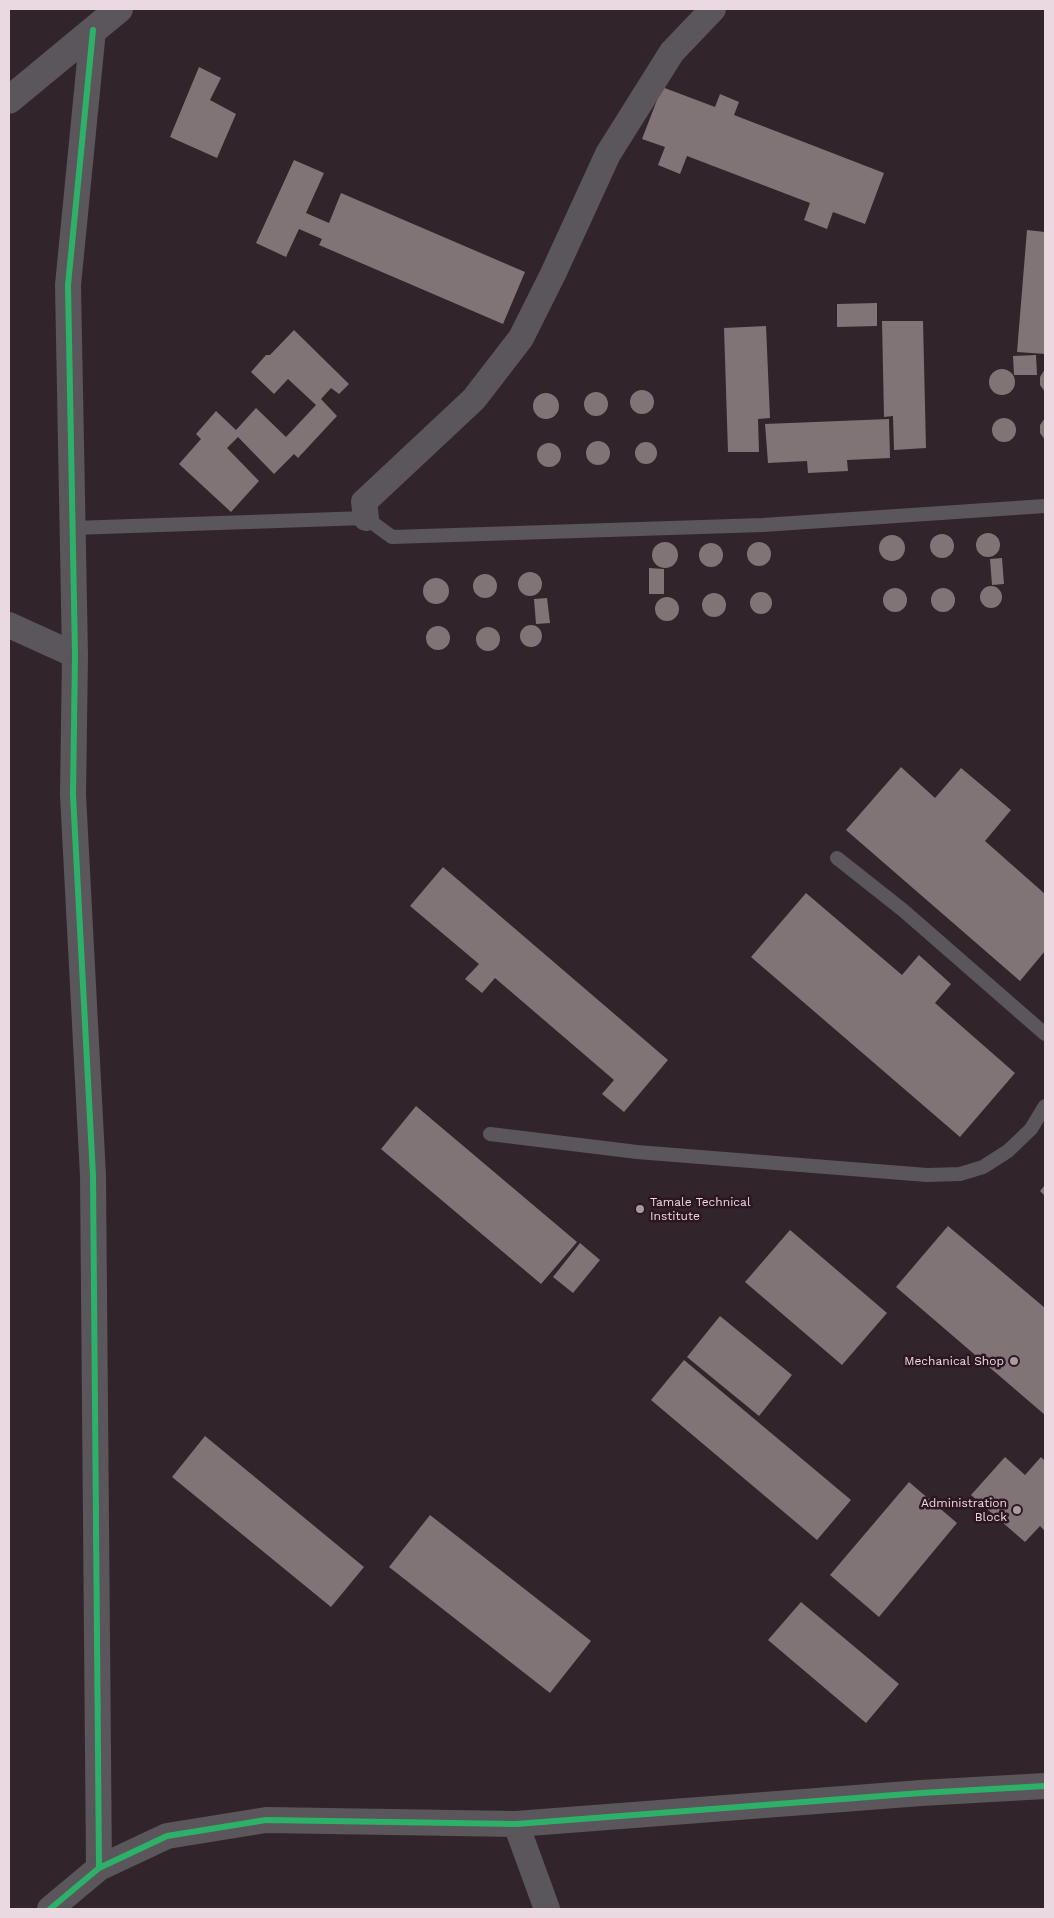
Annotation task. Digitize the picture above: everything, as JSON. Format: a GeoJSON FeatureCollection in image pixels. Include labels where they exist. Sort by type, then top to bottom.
{"type":"FeatureCollection","features":[{"type":"Feature","properties":{"kind":"street"},"geometry":{"type":"LineString","coordinates":[[9,100],[119,9]]}},
{"type":"Feature","properties":{"kind":"street"},"geometry":{"type":"LineString","coordinates":[[366,518],[364,502],[474,400],[521,338],[553,274],[608,154],[672,52],[713,9]]}},
{"type":"Feature","properties":{"kind":"street"},"geometry":{"type":"LineString","coordinates":[[93,30],[68,285],[75,655],[73,795],[93,1176],[99,1868]]}},
{"type":"Feature","properties":{"kind":"street"},"geometry":{"type":"LineString","coordinates":[[9,626],[75,655]]}},
{"type":"Feature","properties":{"kind":"street"},"geometry":{"type":"LineString","coordinates":[[50,1909],[99,1868],[167,1836],[266,1820],[516,1824],[920,1793],[1045,1786]]}},
{"type":"Feature","properties":{"kind":"street"},"geometry":{"type":"LineString","coordinates":[[516,1824],[547,1909]]}},
{"type":"Feature","properties":{"kind":"lane"},"geometry":{"type":"LineString","coordinates":[[72,528],[366,518],[392,537],[763,525],[1045,506]]}},
{"type":"Feature","properties":{"kind":"lane"},"geometry":{"type":"LineString","coordinates":[[837,858],[904,911],[1045,1034]]}},
{"type":"Feature","properties":{"kind":"lane"},"geometry":{"type":"LineString","coordinates":[[490,1134],[637,1152],[927,1175],[960,1174],[982,1167],[1008,1151],[1031,1129],[1045,1106]]}},
{"type":"Feature","properties":{"kind":"building"},"geometry":{"type":"Polygon","coordinates":[[[199,67],[221,78],[210,100],[236,114],[217,158],[170,137],[199,67]]]}},
{"type":"Feature","properties":{"kind":"building"},"geometry":{"type":"Polygon","coordinates":[[[662,87],[715,107],[720,94],[739,102],[734,115],[884,173],[865,224],[833,212],[827,229],[804,220],[810,203],[687,156],[680,174],[658,165],[665,147],[642,139],[662,87]]]}},
{"type":"Feature","properties":{"kind":"building"},"geometry":{"type":"Polygon","coordinates":[[[294,160],[324,173],[306,213],[329,223],[341,193],[525,272],[503,324],[319,245],[322,239],[299,229],[286,257],[256,243],[294,160]]]}},
{"type":"Feature","properties":{"kind":"building"},"geometry":{"type":"Polygon","coordinates":[[[1027,230],[1045,232],[1045,354],[1017,352],[1027,230]]]}},
{"type":"Feature","properties":{"kind":"building"},"geometry":{"type":"Polygon","coordinates":[[[877,303],[877,326],[837,327],[837,304],[877,303]]]}},
{"type":"Feature","properties":{"kind":"building"},"geometry":{"type":"Polygon","coordinates":[[[882,321],[923,321],[926,448],[894,450],[893,416],[884,417],[882,321]]]}},
{"type":"Feature","properties":{"kind":"building"},"geometry":{"type":"Polygon","coordinates":[[[766,326],[770,418],[758,419],[759,452],[728,452],[724,328],[766,326]]]}},
{"type":"Feature","properties":{"kind":"building"},"geometry":{"type":"Polygon","coordinates":[[[294,330],[349,384],[339,394],[331,388],[321,399],[337,416],[298,458],[294,454],[274,474],[238,437],[227,448],[259,481],[231,512],[179,464],[201,439],[196,434],[216,411],[236,430],[256,408],[286,437],[316,405],[288,379],[274,394],[251,372],[266,355],[270,355],[294,330]]]}},
{"type":"Feature","properties":{"kind":"building"},"geometry":{"type":"Polygon","coordinates":[[[1036,355],[1037,375],[1014,375],[1013,356],[1036,355]]]}},
{"type":"Feature","properties":{"kind":"building"},"geometry":{"type":"Polygon","coordinates":[[[1002,369],[1011,373],[1015,382],[1011,391],[1002,395],[993,391],[989,382],[993,373],[1002,369]]]}},
{"type":"Feature","properties":{"kind":"building"},"geometry":{"type":"Polygon","coordinates":[[[1045,369],[1045,392],[1040,385],[1040,377],[1045,369]]]}},
{"type":"Feature","properties":{"kind":"building"},"geometry":{"type":"Polygon","coordinates":[[[642,390],[647,391],[653,397],[653,407],[647,413],[642,414],[637,413],[631,407],[630,402],[631,397],[637,391],[642,390]]]}},
{"type":"Feature","properties":{"kind":"building"},"geometry":{"type":"Polygon","coordinates":[[[596,392],[605,395],[608,404],[605,413],[596,416],[587,413],[584,404],[587,395],[596,392]]]}},
{"type":"Feature","properties":{"kind":"building"},"geometry":{"type":"Polygon","coordinates":[[[546,393],[555,397],[559,406],[555,415],[546,419],[537,415],[533,406],[537,397],[546,393]]]}},
{"type":"Feature","properties":{"kind":"building"},"geometry":{"type":"Polygon","coordinates":[[[1004,418],[1013,421],[1016,430],[1013,439],[1004,442],[995,439],[992,430],[995,421],[1004,418]]]}},
{"type":"Feature","properties":{"kind":"building"},"geometry":{"type":"Polygon","coordinates":[[[1045,418],[1045,440],[1040,433],[1040,425],[1045,418]]]}},
{"type":"Feature","properties":{"kind":"building"},"geometry":{"type":"Polygon","coordinates":[[[889,419],[890,458],[847,460],[848,471],[808,473],[807,461],[768,463],[765,424],[889,419]]]}},
{"type":"Feature","properties":{"kind":"building"},"geometry":{"type":"Polygon","coordinates":[[[598,441],[603,442],[609,448],[609,458],[603,464],[598,465],[593,464],[587,458],[586,453],[587,448],[593,442],[598,441]]]}},
{"type":"Feature","properties":{"kind":"building"},"geometry":{"type":"Polygon","coordinates":[[[646,442],[654,445],[657,453],[654,461],[646,464],[638,461],[635,453],[638,445],[646,442]]]}},
{"type":"Feature","properties":{"kind":"building"},"geometry":{"type":"Polygon","coordinates":[[[549,443],[558,446],[561,455],[558,464],[549,467],[540,464],[537,455],[540,446],[549,443]]]}},
{"type":"Feature","properties":{"kind":"building"},"geometry":{"type":"Polygon","coordinates":[[[988,533],[993,534],[999,540],[999,550],[993,556],[988,557],[983,556],[977,550],[976,545],[977,540],[983,534],[988,533]]]}},
{"type":"Feature","properties":{"kind":"building"},"geometry":{"type":"Polygon","coordinates":[[[942,534],[951,537],[954,546],[951,555],[942,558],[933,555],[930,546],[933,537],[942,534]]]}},
{"type":"Feature","properties":{"kind":"building"},"geometry":{"type":"Polygon","coordinates":[[[892,535],[901,539],[905,548],[901,557],[892,561],[883,557],[879,548],[883,539],[892,535]]]}},
{"type":"Feature","properties":{"kind":"building"},"geometry":{"type":"Polygon","coordinates":[[[665,542],[674,546],[678,555],[674,564],[665,568],[656,564],[652,555],[656,546],[665,542]]]}},
{"type":"Feature","properties":{"kind":"building"},"geometry":{"type":"Polygon","coordinates":[[[759,542],[764,543],[770,549],[770,559],[764,565],[759,566],[754,565],[748,559],[747,554],[748,549],[754,543],[759,542]]]}},
{"type":"Feature","properties":{"kind":"building"},"geometry":{"type":"Polygon","coordinates":[[[711,543],[720,546],[723,555],[720,564],[711,567],[702,564],[699,555],[702,546],[711,543]]]}},
{"type":"Feature","properties":{"kind":"building"},"geometry":{"type":"Polygon","coordinates":[[[1002,558],[1004,584],[992,585],[990,559],[1002,558]]]}},
{"type":"Feature","properties":{"kind":"building"},"geometry":{"type":"Polygon","coordinates":[[[649,568],[664,569],[664,594],[649,594],[649,568]]]}},
{"type":"Feature","properties":{"kind":"building"},"geometry":{"type":"Polygon","coordinates":[[[530,572],[535,573],[541,579],[541,589],[535,595],[530,596],[525,595],[519,589],[518,584],[519,579],[525,573],[530,572]]]}},
{"type":"Feature","properties":{"kind":"building"},"geometry":{"type":"Polygon","coordinates":[[[485,574],[494,577],[497,586],[494,595],[485,598],[476,595],[473,586],[476,577],[485,574]]]}},
{"type":"Feature","properties":{"kind":"building"},"geometry":{"type":"Polygon","coordinates":[[[436,578],[445,582],[449,591],[445,600],[436,604],[427,600],[423,591],[427,582],[436,578]]]}},
{"type":"Feature","properties":{"kind":"building"},"geometry":{"type":"Polygon","coordinates":[[[991,586],[999,589],[1002,597],[999,605],[991,608],[983,605],[980,597],[983,589],[991,586]]]}},
{"type":"Feature","properties":{"kind":"building"},"geometry":{"type":"Polygon","coordinates":[[[895,588],[904,591],[907,600],[904,609],[895,612],[886,609],[883,600],[886,591],[895,588]]]}},
{"type":"Feature","properties":{"kind":"building"},"geometry":{"type":"Polygon","coordinates":[[[943,588],[948,589],[954,595],[954,605],[948,611],[943,612],[938,611],[932,605],[931,600],[932,595],[938,589],[943,588]]]}},
{"type":"Feature","properties":{"kind":"building"},"geometry":{"type":"Polygon","coordinates":[[[761,592],[769,595],[772,603],[769,611],[761,614],[753,611],[750,603],[753,595],[761,592]]]}},
{"type":"Feature","properties":{"kind":"building"},"geometry":{"type":"Polygon","coordinates":[[[714,593],[719,594],[725,600],[725,610],[719,616],[714,617],[709,616],[703,610],[702,605],[703,600],[709,594],[714,593]]]}},
{"type":"Feature","properties":{"kind":"building"},"geometry":{"type":"Polygon","coordinates":[[[667,597],[676,600],[679,609],[676,618],[667,621],[658,618],[655,609],[658,600],[667,597]]]}},
{"type":"Feature","properties":{"kind":"building"},"geometry":{"type":"Polygon","coordinates":[[[547,598],[550,623],[536,624],[534,599],[547,598]]]}},
{"type":"Feature","properties":{"kind":"building"},"geometry":{"type":"Polygon","coordinates":[[[531,625],[539,628],[542,636],[539,644],[531,647],[523,644],[520,636],[523,628],[531,625]]]}},
{"type":"Feature","properties":{"kind":"building"},"geometry":{"type":"Polygon","coordinates":[[[438,626],[447,629],[450,638],[447,647],[438,650],[429,647],[426,638],[429,629],[438,626]]]}},
{"type":"Feature","properties":{"kind":"building"},"geometry":{"type":"Polygon","coordinates":[[[488,627],[493,628],[499,634],[499,644],[493,650],[488,651],[483,650],[477,644],[476,639],[477,634],[483,628],[488,627]]]}},
{"type":"Feature","properties":{"kind":"building"},"geometry":{"type":"Polygon","coordinates":[[[901,767],[935,798],[961,768],[1011,810],[985,841],[1045,894],[1045,951],[1020,981],[846,830],[901,767]]]}},
{"type":"Feature","properties":{"kind":"building"},"geometry":{"type":"Polygon","coordinates":[[[443,867],[668,1060],[624,1112],[602,1094],[614,1080],[495,978],[482,993],[465,979],[479,964],[410,906],[443,867]]]}},
{"type":"Feature","properties":{"kind":"building"},"geometry":{"type":"Polygon","coordinates":[[[806,893],[902,975],[919,955],[951,984],[935,1003],[1015,1073],[960,1137],[751,957],[806,893]]]}},
{"type":"Feature","properties":{"kind":"building"},"geometry":{"type":"Polygon","coordinates":[[[416,1106],[577,1242],[541,1284],[381,1149],[416,1106]]]}},
{"type":"Feature","properties":{"kind":"building"},"geometry":{"type":"Polygon","coordinates":[[[1045,1185],[1045,1196],[1040,1191],[1045,1185]]]}},
{"type":"Feature","properties":{"kind":"building","name":"Mechanical Shop"},"geometry":{"type":"Polygon","coordinates":[[[948,1226],[1045,1308],[1045,1415],[896,1287],[948,1226]]]}},
{"type":"Feature","properties":{"kind":"building"},"geometry":{"type":"Polygon","coordinates":[[[790,1230],[887,1313],[842,1365],[745,1282],[790,1230]]]}},
{"type":"Feature","properties":{"kind":"building"},"geometry":{"type":"Polygon","coordinates":[[[580,1243],[600,1260],[573,1293],[553,1277],[580,1243]]]}},
{"type":"Feature","properties":{"kind":"building"},"geometry":{"type":"Polygon","coordinates":[[[720,1316],[792,1375],[759,1416],[687,1357],[720,1316]]]}},
{"type":"Feature","properties":{"kind":"building"},"geometry":{"type":"Polygon","coordinates":[[[684,1360],[851,1500],[817,1540],[651,1400],[684,1360]]]}},
{"type":"Feature","properties":{"kind":"building"},"geometry":{"type":"Polygon","coordinates":[[[205,1436],[364,1567],[331,1607],[172,1477],[205,1436]]]}},
{"type":"Feature","properties":{"kind":"building","name":"Administration Block"},"geometry":{"type":"Polygon","coordinates":[[[1005,1457],[1025,1475],[1041,1457],[1045,1461],[1045,1531],[1040,1526],[1025,1542],[971,1495],[1005,1457]]]}},
{"type":"Feature","properties":{"kind":"building"},"geometry":{"type":"Polygon","coordinates":[[[909,1482],[957,1523],[879,1617],[830,1575],[909,1482]]]}},
{"type":"Feature","properties":{"kind":"building"},"geometry":{"type":"Polygon","coordinates":[[[430,1515],[591,1641],[550,1693],[389,1567],[430,1515]]]}},
{"type":"Feature","properties":{"kind":"building"},"geometry":{"type":"Polygon","coordinates":[[[801,1602],[899,1684],[866,1723],[768,1640],[801,1602]]]}},
{"type":"Feature","properties":{"kind":"cycle path"},"geometry":{"type":"LineString","coordinates":[[93,30],[68,285],[75,655],[73,795],[93,1176],[99,1868]]}},
{"type":"Feature","properties":{"kind":"cycle path"},"geometry":{"type":"LineString","coordinates":[[50,1909],[99,1868],[167,1836],[266,1820],[516,1824],[921,1793],[1045,1786]]}},
{"type":"Feature","properties":{"kind":"place","name":"Tamale Technical Institute"},"geometry":{"type":"Point","coordinates":[640,1209]}},
{"type":"Feature","properties":{"kind":"place","name":"Mechanical Shop"},"geometry":{"type":"Point","coordinates":[1014,1361]}},
{"type":"Feature","properties":{"kind":"place","name":"Administration Block"},"geometry":{"type":"Point","coordinates":[1017,1510]}}]}
